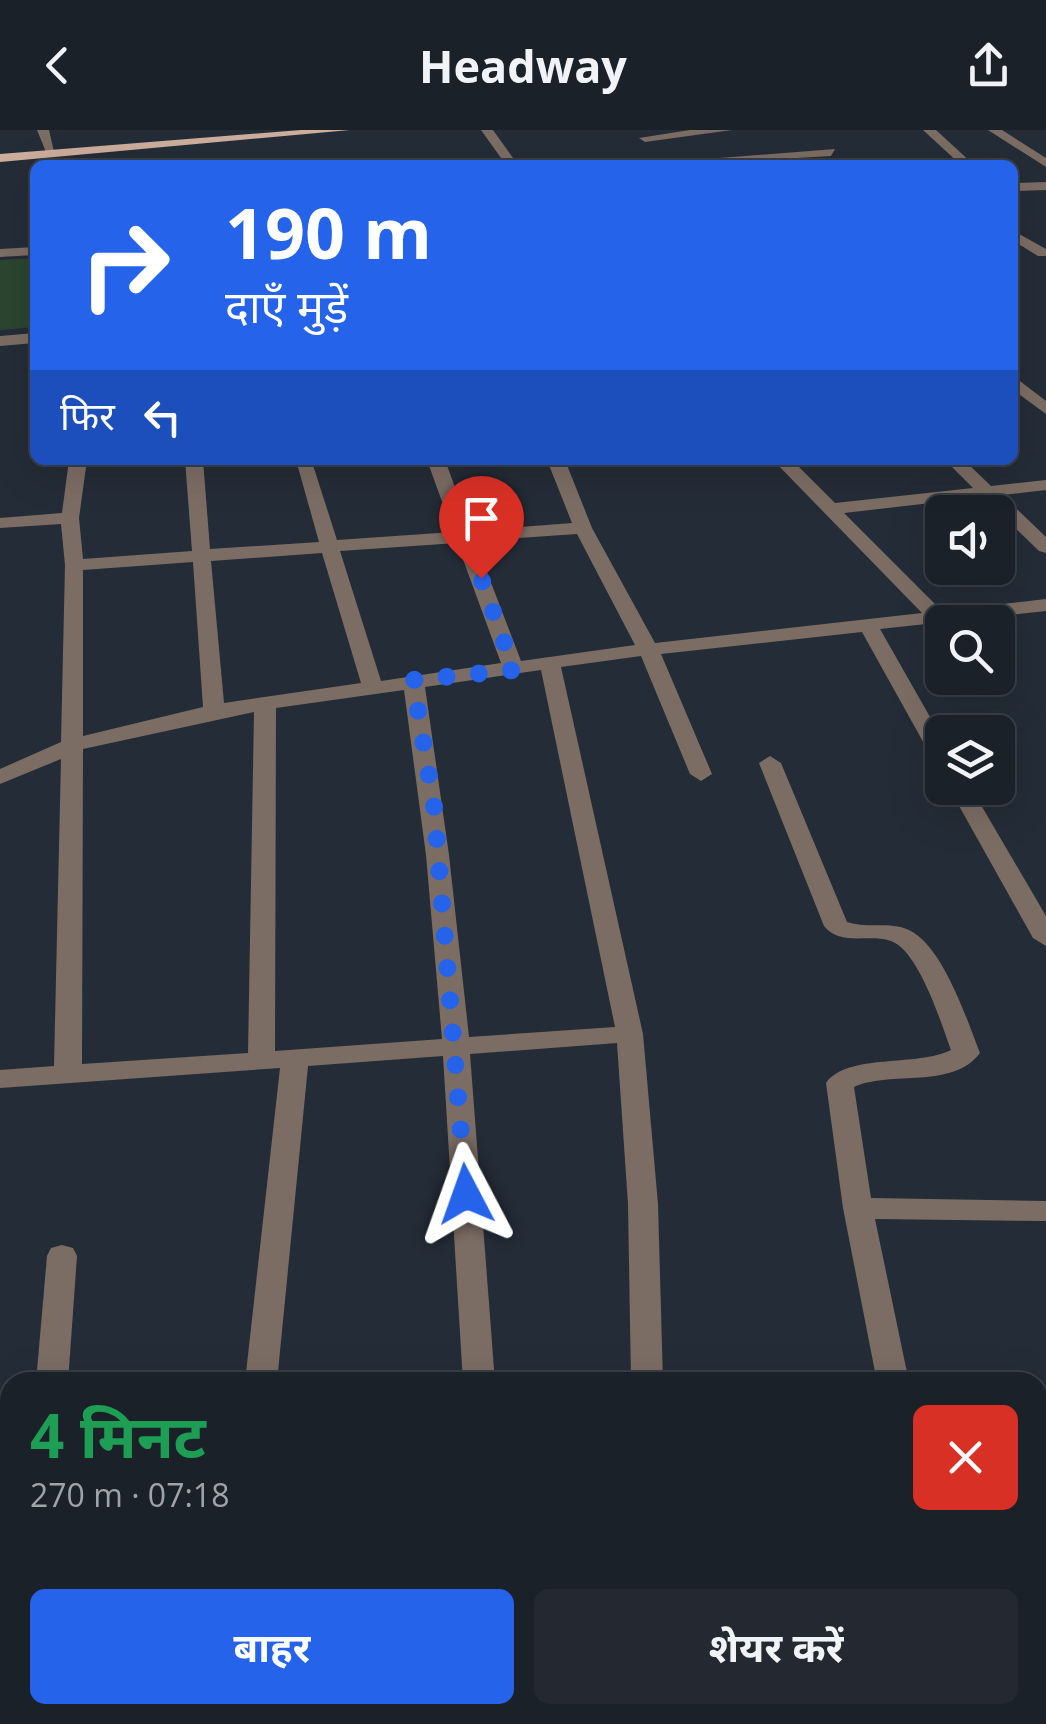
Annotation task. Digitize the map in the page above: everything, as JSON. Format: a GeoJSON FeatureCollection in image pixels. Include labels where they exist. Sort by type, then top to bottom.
{"type":"FeatureCollection","features":[{"type":"Feature","properties":{"kind":"main road"},"geometry":{"type":"LineString","coordinates":[[0,155],[285,130]]}},
{"type":"Feature","properties":{"kind":"main road"},"geometry":{"type":"LineString","coordinates":[[0,155],[344,130]]}},
{"type":"Feature","properties":{"kind":"street"},"geometry":{"type":"LineString","coordinates":[[43,130],[50,149]]}},
{"type":"Feature","properties":{"kind":"street"},"geometry":{"type":"LineString","coordinates":[[487,130],[508,160]]}},
{"type":"Feature","properties":{"kind":"street"},"geometry":{"type":"LineString","coordinates":[[645,138],[726,130]]}},
{"type":"Feature","properties":{"kind":"street"},"geometry":{"type":"LineString","coordinates":[[929,130],[962,160]]}},
{"type":"Feature","properties":{"kind":"street"},"geometry":{"type":"LineString","coordinates":[[995,130],[1008,130]]}},
{"type":"Feature","properties":{"kind":"street"},"geometry":{"type":"LineString","coordinates":[[995,130],[1046,163]]}},
{"type":"Feature","properties":{"kind":"street"},"geometry":{"type":"LineString","coordinates":[[688,132],[731,160]]}},
{"type":"Feature","properties":{"kind":"street"},"geometry":{"type":"LineString","coordinates":[[826,137],[837,160]]}},
{"type":"Feature","properties":{"kind":"street"},"geometry":{"type":"LineString","coordinates":[[753,160],[831,152]]}},
{"type":"Feature","properties":{"kind":"street"},"geometry":{"type":"LineString","coordinates":[[1018,187],[1046,186]]}},
{"type":"Feature","properties":{"kind":"street"},"geometry":{"type":"LineString","coordinates":[[1018,238],[1044,253]]}},
{"type":"Feature","properties":{"kind":"street"},"geometry":{"type":"LineString","coordinates":[[0,253],[30,251]]}},
{"type":"Feature","properties":{"kind":"street"},"geometry":{"type":"LineString","coordinates":[[1018,254],[1044,253]]}},
{"type":"Feature","properties":{"kind":"street"},"geometry":{"type":"LineString","coordinates":[[0,341],[30,338]]}},
{"type":"Feature","properties":{"kind":"street"},"geometry":{"type":"LineString","coordinates":[[1018,385],[1046,409]]}},
{"type":"Feature","properties":{"kind":"street"},"geometry":{"type":"LineString","coordinates":[[68,1075],[74,565],[70,518],[77,465]]}},
{"type":"Feature","properties":{"kind":"street"},"geometry":{"type":"LineString","coordinates":[[194,465],[214,710]]}},
{"type":"Feature","properties":{"kind":"street"},"geometry":{"type":"LineString","coordinates":[[304,465],[374,690]]}},
{"type":"Feature","properties":{"kind":"street"},"geometry":{"type":"LineString","coordinates":[[438,465],[514,670]]}},
{"type":"Feature","properties":{"kind":"street"},"geometry":{"type":"LineString","coordinates":[[558,465],[584,528],[649,651],[701,774]]}},
{"type":"Feature","properties":{"kind":"street"},"geometry":{"type":"LineString","coordinates":[[787,465],[925,607]]}},
{"type":"Feature","properties":{"kind":"street"},"geometry":{"type":"LineString","coordinates":[[959,465],[1046,547]]}},
{"type":"Feature","properties":{"kind":"street"},"geometry":{"type":"LineString","coordinates":[[830,509],[1046,485]]}},
{"type":"Feature","properties":{"kind":"street"},"geometry":{"type":"LineString","coordinates":[[0,522],[70,518]]}},
{"type":"Feature","properties":{"kind":"street"},"geometry":{"type":"LineString","coordinates":[[74,565],[584,528]]}},
{"type":"Feature","properties":{"kind":"street"},"geometry":{"type":"LineString","coordinates":[[1015,609],[1046,605]]}},
{"type":"Feature","properties":{"kind":"street"},"geometry":{"type":"LineString","coordinates":[[0,777],[72,745],[214,710],[550,662],[925,621]]}},
{"type":"Feature","properties":{"kind":"street"},"geometry":{"type":"LineString","coordinates":[[869,627],[925,726]]}},
{"type":"Feature","properties":{"kind":"street"},"geometry":{"type":"LineString","coordinates":[[550,662],[630,1034],[643,1204],[647,1372]]}},
{"type":"Feature","properties":{"kind":"street"},"geometry":{"type":"LineString","coordinates":[[413,680],[434,806],[456,1044],[478,1372]]}},
{"type":"Feature","properties":{"kind":"street"},"geometry":{"type":"LineString","coordinates":[[261,1061],[265,705]]}},
{"type":"Feature","properties":{"kind":"street"},"geometry":{"type":"LineString","coordinates":[[770,763],[836,926],[845,932],[898,934],[911,943],[944,999],[966,1053],[943,1067],[910,1072],[859,1072],[840,1083],[858,1208],[891,1372]]}},
{"type":"Feature","properties":{"kind":"street"},"geometry":{"type":"LineString","coordinates":[[970,805],[1046,938]]}},
{"type":"Feature","properties":{"kind":"street"},"geometry":{"type":"LineString","coordinates":[[0,1079],[630,1034]]}},
{"type":"Feature","properties":{"kind":"street"},"geometry":{"type":"LineString","coordinates":[[262,1372],[294,1058]]}},
{"type":"Feature","properties":{"kind":"street"},"geometry":{"type":"LineString","coordinates":[[858,1208],[1046,1210]]}},
{"type":"Feature","properties":{"kind":"street"},"geometry":{"type":"LineString","coordinates":[[53,1372],[62,1256]]}},
{"type":"Feature","properties":{"kind":"green space"},"geometry":{"type":"Polygon","coordinates":[[[30,258],[30,327],[0,330],[0,260],[30,258]]]}},
{"type":"Feature","properties":{"kind":"route"},"geometry":{"type":"LineString","coordinates":[[466,1194],[434,806],[413,680],[514,670],[481,578]]}}]}
